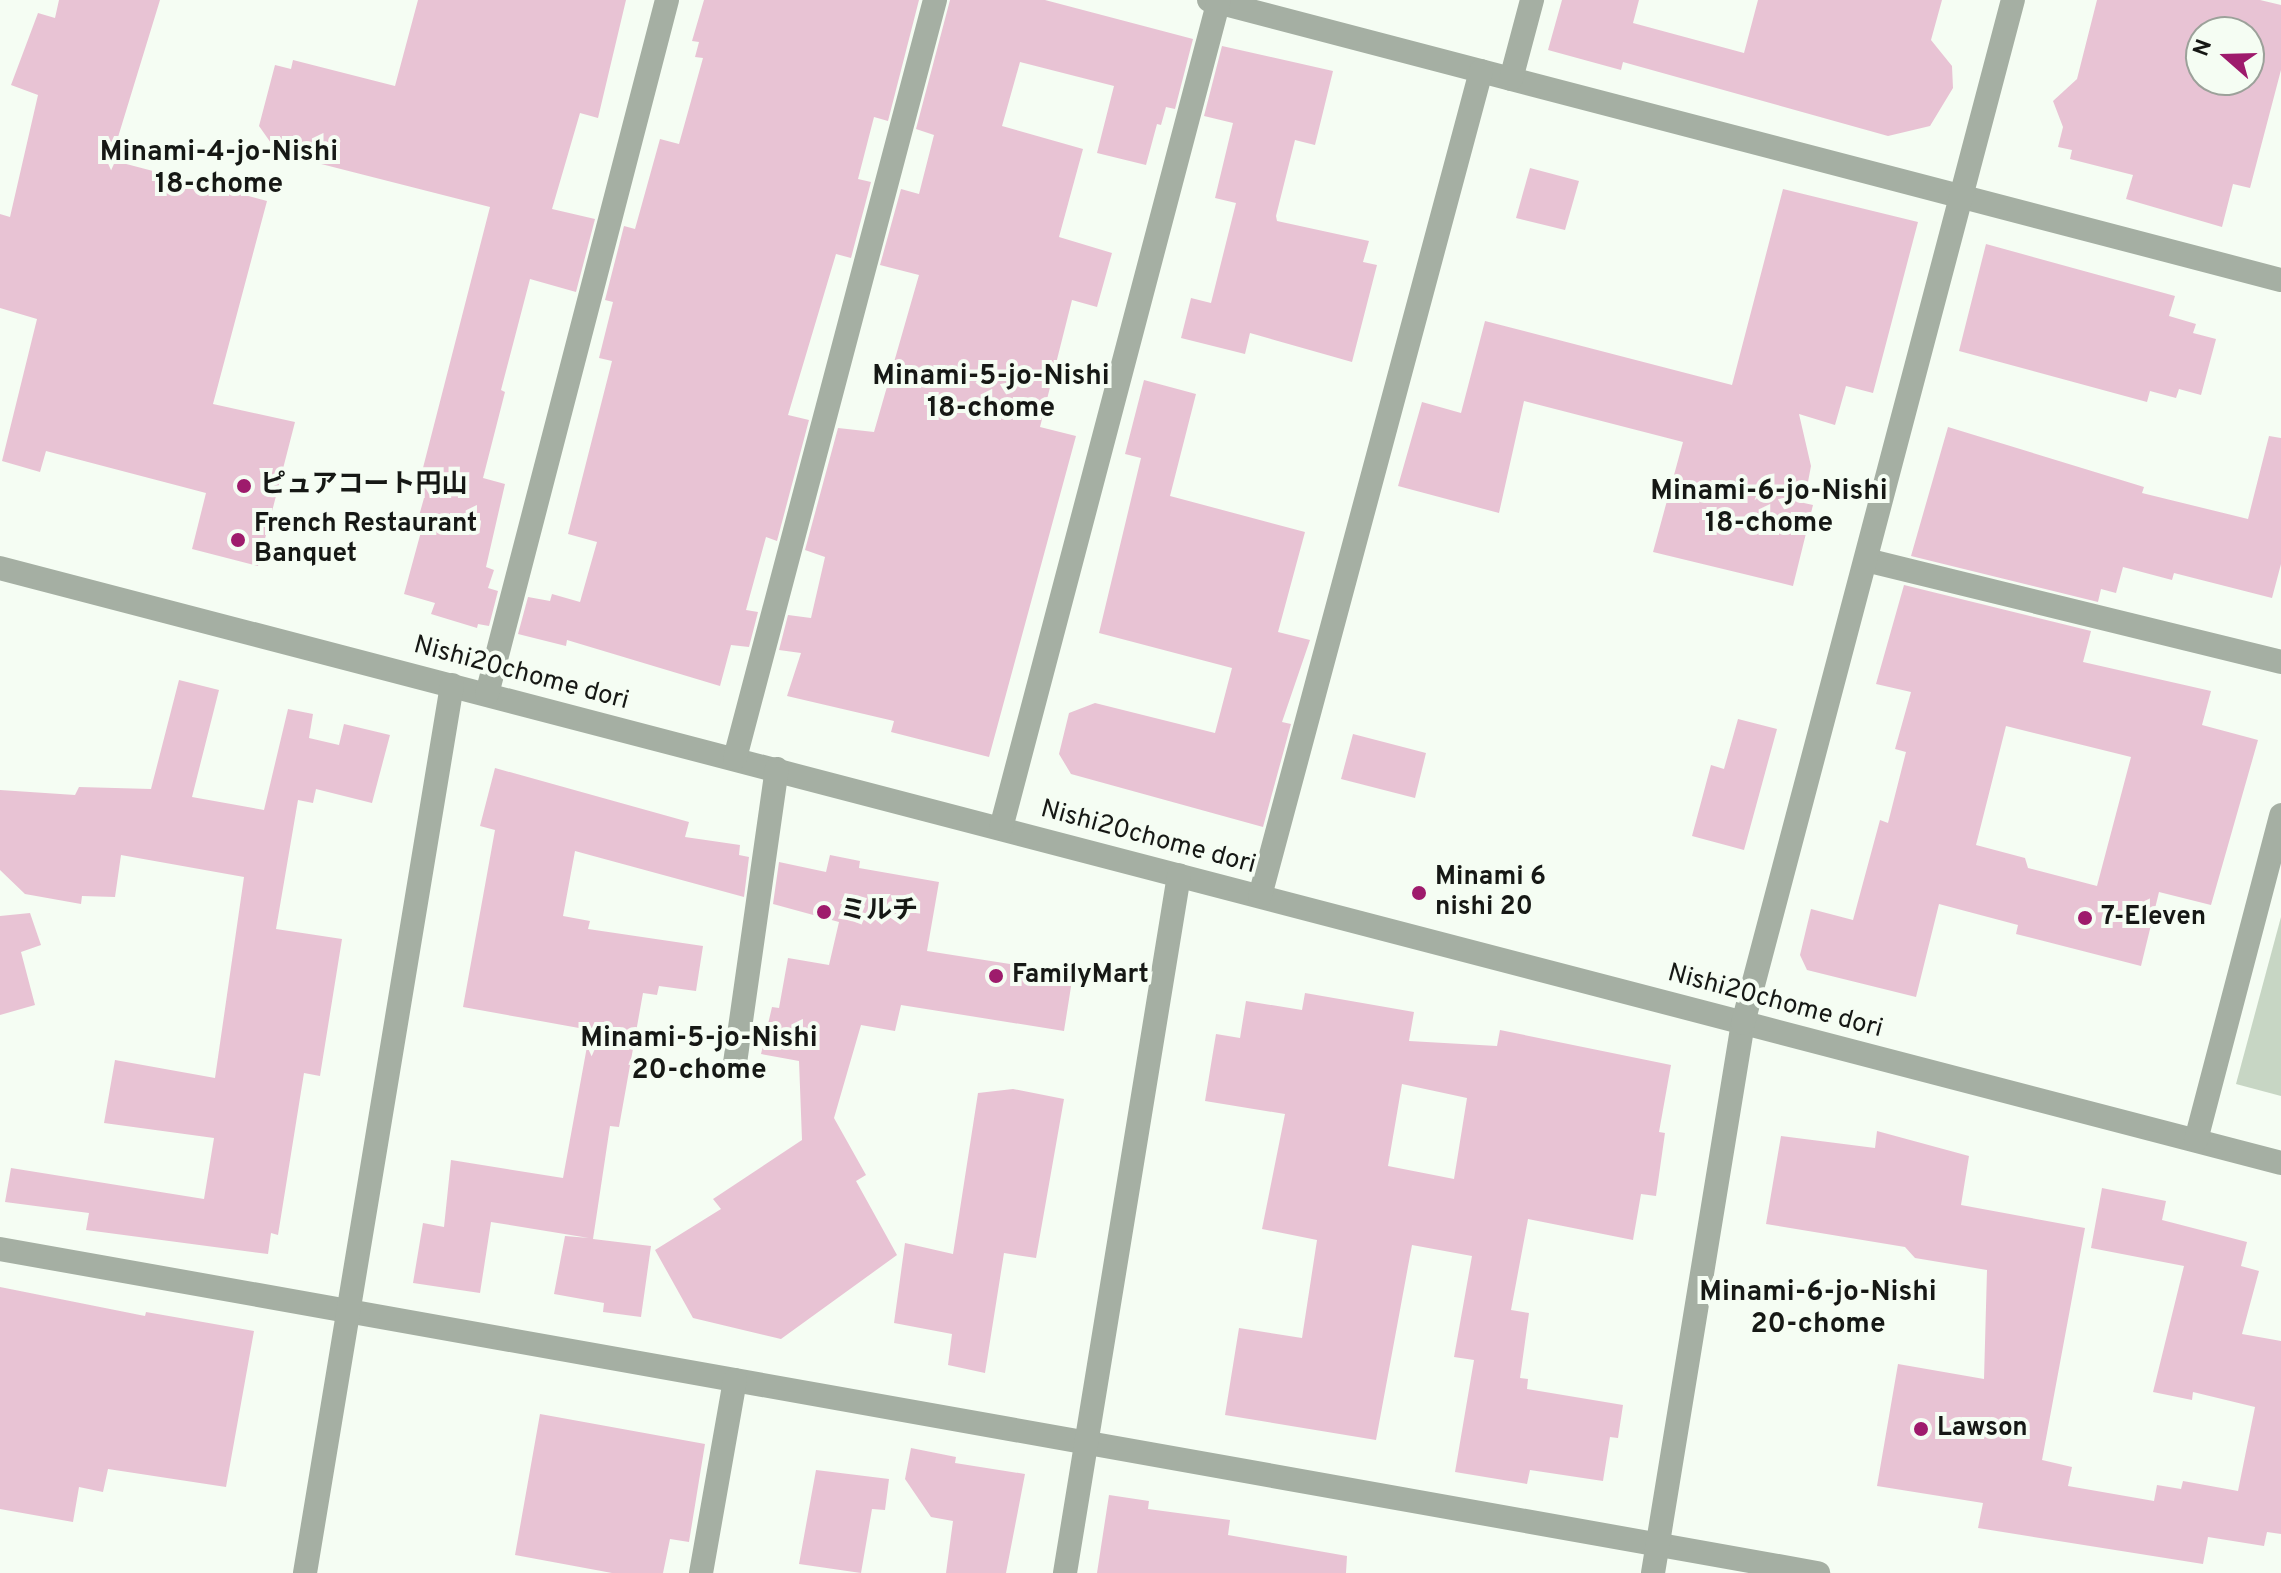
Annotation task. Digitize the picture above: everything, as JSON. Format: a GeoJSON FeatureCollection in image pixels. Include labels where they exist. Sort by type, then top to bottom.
{"type":"FeatureCollection","features":[{"type":"Feature","properties":{"kind":"street"},"geometry":{"type":"LineString","coordinates":[[487,694],[667,0]]}},
{"type":"Feature","properties":{"kind":"street"},"geometry":{"type":"LineString","coordinates":[[735,758],[935,0]]}},
{"type":"Feature","properties":{"kind":"street"},"geometry":{"type":"LineString","coordinates":[[1511,79],[1532,0]]}},
{"type":"Feature","properties":{"kind":"street"},"geometry":{"type":"LineString","coordinates":[[1653,1573],[1743,1023],[2013,0]]}},
{"type":"Feature","properties":{"kind":"street"},"geometry":{"type":"LineString","coordinates":[[1001,828],[1215,1],[2281,280]]}},
{"type":"Feature","properties":{"kind":"street"},"geometry":{"type":"LineString","coordinates":[[1260,896],[1481,71]]}},
{"type":"Feature","properties":{"kind":"street"},"geometry":{"type":"LineString","coordinates":[[1866,560],[2281,662]]}},
{"type":"Feature","properties":{"kind":"street","name":"Nishi20chome dori"},"geometry":{"type":"LineString","coordinates":[[0,568],[2281,1163]]}},
{"type":"Feature","properties":{"kind":"street"},"geometry":{"type":"LineString","coordinates":[[305,1573],[452,685]]}},
{"type":"Feature","properties":{"kind":"street"},"geometry":{"type":"LineString","coordinates":[[735,1063],[777,769]]}},
{"type":"Feature","properties":{"kind":"street"},"geometry":{"type":"LineString","coordinates":[[2196,1140],[2281,815]]}},
{"type":"Feature","properties":{"kind":"street"},"geometry":{"type":"LineString","coordinates":[[1065,1573],[1179,875]]}},
{"type":"Feature","properties":{"kind":"street"},"geometry":{"type":"LineString","coordinates":[[0,1249],[1818,1573]]}},
{"type":"Feature","properties":{"kind":"street"},"geometry":{"type":"LineString","coordinates":[[701,1573],[735,1380]]}},
{"type":"Feature","properties":{"kind":"green space"},"geometry":{"type":"Polygon","coordinates":[[[2281,917],[2281,1096],[2236,1084],[2281,917]]]}},
{"type":"Feature","properties":{"kind":"building"},"geometry":{"type":"Polygon","coordinates":[[[59,0],[160,0],[111,160],[267,201],[213,404],[295,422],[258,566],[192,549],[206,493],[46,451],[40,472],[2,461],[37,319],[0,308],[0,214],[10,217],[38,95],[11,85],[38,13],[55,18],[59,0]]]}},
{"type":"Feature","properties":{"kind":"building"},"geometry":{"type":"Polygon","coordinates":[[[418,0],[626,0],[598,118],[580,113],[552,209],[595,219],[576,292],[530,279],[501,390],[505,392],[483,478],[505,484],[486,567],[494,570],[488,588],[498,591],[489,626],[478,624],[477,628],[431,614],[435,603],[404,594],[425,517],[419,516],[424,498],[416,495],[490,207],[278,153],[259,126],[275,65],[291,69],[293,60],[395,86],[418,0]]]}},
{"type":"Feature","properties":{"kind":"building"},"geometry":{"type":"Polygon","coordinates":[[[704,0],[919,0],[888,121],[874,117],[858,179],[871,182],[851,258],[836,254],[788,415],[809,420],[777,541],[766,537],[746,610],[758,612],[749,647],[731,645],[720,686],[567,640],[566,646],[518,634],[528,597],[550,601],[552,594],[580,602],[597,542],[568,534],[612,361],[599,358],[613,302],[605,300],[624,226],[635,229],[660,139],[679,144],[703,58],[695,57],[699,42],[692,41],[704,0]]]}},
{"type":"Feature","properties":{"kind":"building"},"geometry":{"type":"Polygon","coordinates":[[[950,0],[1045,0],[1193,39],[1175,109],[1166,107],[1161,125],[1157,124],[1146,165],[1097,153],[1114,86],[1020,62],[1002,126],[1083,149],[1059,237],[1112,253],[1097,307],[1072,300],[1040,427],[1076,436],[989,757],[891,732],[894,721],[787,696],[801,653],[779,650],[788,615],[811,618],[825,557],[805,550],[838,428],[874,432],[919,275],[880,265],[901,189],[919,194],[934,135],[916,129],[950,0]]]}},
{"type":"Feature","properties":{"kind":"building"},"geometry":{"type":"Polygon","coordinates":[[[1562,0],[1639,0],[1633,23],[1744,53],[1758,0],[1942,0],[1931,40],[1952,66],[1953,88],[1930,126],[1888,136],[1623,62],[1621,70],[1548,50],[1562,0]]]}},
{"type":"Feature","properties":{"kind":"building"},"geometry":{"type":"Polygon","coordinates":[[[2097,0],[2260,0],[2281,5],[2281,70],[2250,188],[2233,184],[2222,227],[2126,199],[2133,175],[2070,159],[2072,150],[2058,147],[2063,127],[2053,101],[2077,79],[2097,0]]]}},
{"type":"Feature","properties":{"kind":"building"},"geometry":{"type":"Polygon","coordinates":[[[1222,46],[1333,71],[1315,145],[1295,140],[1276,216],[1277,221],[1369,241],[1363,262],[1377,265],[1352,362],[1250,333],[1245,354],[1181,338],[1191,298],[1211,303],[1236,203],[1215,198],[1233,123],[1204,116],[1222,46]]]}},
{"type":"Feature","properties":{"kind":"building"},"geometry":{"type":"Polygon","coordinates":[[[1530,168],[1579,181],[1565,230],[1516,218],[1530,168]]]}},
{"type":"Feature","properties":{"kind":"building"},"geometry":{"type":"Polygon","coordinates":[[[1783,189],[1918,222],[1873,393],[1846,386],[1835,425],[1799,414],[1811,466],[1804,503],[1813,505],[1793,586],[1653,552],[1683,442],[1524,401],[1499,513],[1398,486],[1422,402],[1461,413],[1485,321],[1732,385],[1783,189]]]}},
{"type":"Feature","properties":{"kind":"building"},"geometry":{"type":"Polygon","coordinates":[[[1986,244],[2175,296],[2169,316],[2196,324],[2193,333],[2216,339],[2201,395],[2179,389],[2176,398],[2150,391],[2147,402],[1959,351],[1986,244]]]}},
{"type":"Feature","properties":{"kind":"building"},"geometry":{"type":"Polygon","coordinates":[[[1144,380],[1196,394],[1170,496],[1305,532],[1278,632],[1310,640],[1282,722],[1291,724],[1263,827],[1071,774],[1059,754],[1069,713],[1095,703],[1215,733],[1232,668],[1099,633],[1141,458],[1125,454],[1144,380]]]}},
{"type":"Feature","properties":{"kind":"building"},"geometry":{"type":"Polygon","coordinates":[[[1948,427],[2144,487],[2142,493],[2248,519],[2269,436],[2281,438],[2281,564],[2272,598],[2174,573],[2172,580],[2123,567],[2116,593],[2101,589],[2098,602],[1911,556],[1948,427]]]}},
{"type":"Feature","properties":{"kind":"building"},"geometry":{"type":"Polygon","coordinates":[[[1904,585],[2091,631],[2083,662],[2211,691],[2202,725],[2258,740],[2211,905],[2159,892],[2141,966],[2016,934],[2018,925],[1939,904],[1916,997],[1807,970],[1800,955],[1811,909],[1853,920],[1880,820],[1888,823],[1906,752],[1895,749],[1911,692],[1876,684],[1904,585]],[[2006,726],[1976,845],[2025,858],[2028,868],[2097,886],[2131,757],[2006,726]]]}},
{"type":"Feature","properties":{"kind":"building"},"geometry":{"type":"Polygon","coordinates":[[[179,680],[219,690],[192,797],[264,810],[288,709],[313,714],[309,738],[339,745],[344,724],[390,735],[372,803],[316,789],[313,803],[298,800],[276,929],[342,939],[320,1076],[304,1073],[278,1235],[271,1233],[268,1254],[86,1230],[89,1213],[5,1202],[11,1168],[204,1199],[214,1138],[104,1123],[115,1060],[215,1078],[244,877],[121,855],[115,897],[82,896],[81,904],[25,894],[0,870],[0,790],[75,795],[79,787],[151,789],[179,680]]]}},
{"type":"Feature","properties":{"kind":"building"},"geometry":{"type":"Polygon","coordinates":[[[1738,719],[1777,729],[1744,850],[1692,836],[1711,765],[1724,769],[1738,719]]]}},
{"type":"Feature","properties":{"kind":"building"},"geometry":{"type":"Polygon","coordinates":[[[1353,734],[1426,753],[1415,798],[1341,779],[1353,734]]]}},
{"type":"Feature","properties":{"kind":"building"},"geometry":{"type":"Polygon","coordinates":[[[495,768],[689,822],[685,837],[740,845],[739,855],[749,857],[744,897],[575,851],[563,916],[590,921],[588,929],[703,946],[696,991],[659,986],[657,995],[643,993],[619,1127],[610,1126],[593,1239],[651,1246],[641,1317],[603,1312],[604,1303],[554,1294],[565,1236],[589,1238],[491,1222],[480,1293],[413,1283],[423,1223],[444,1227],[451,1160],[563,1178],[590,1030],[463,1007],[495,830],[480,826],[495,768]]]}},
{"type":"Feature","properties":{"kind":"building"},"geometry":{"type":"Polygon","coordinates":[[[830,855],[860,861],[859,868],[939,882],[927,951],[1073,974],[1064,1031],[901,1005],[895,1031],[861,1025],[834,1118],[866,1175],[856,1181],[897,1255],[781,1339],[693,1318],[655,1250],[721,1209],[713,1199],[802,1140],[799,1061],[761,1054],[772,1007],[779,1008],[788,958],[829,965],[839,922],[773,904],[779,862],[826,872],[830,855]]]}},
{"type":"Feature","properties":{"kind":"building"},"geometry":{"type":"Polygon","coordinates":[[[30,913],[41,945],[21,952],[35,1005],[0,1015],[0,916],[30,913]]]}},
{"type":"Feature","properties":{"kind":"building"},"geometry":{"type":"Polygon","coordinates":[[[1305,993],[1414,1012],[1409,1041],[1497,1046],[1500,1030],[1671,1065],[1659,1132],[1665,1133],[1656,1196],[1641,1194],[1633,1240],[1528,1219],[1511,1310],[1529,1313],[1520,1378],[1528,1379],[1527,1389],[1623,1405],[1618,1438],[1610,1437],[1603,1481],[1530,1470],[1527,1484],[1455,1472],[1474,1360],[1454,1357],[1472,1256],[1412,1245],[1376,1440],[1225,1415],[1239,1328],[1302,1338],[1317,1240],[1262,1229],[1285,1114],[1205,1101],[1216,1034],[1240,1038],[1246,1001],[1302,1010],[1305,993]],[[1402,1084],[1388,1166],[1454,1179],[1467,1098],[1402,1084]]]}},
{"type":"Feature","properties":{"kind":"building"},"geometry":{"type":"Polygon","coordinates":[[[1013,1089],[1064,1099],[1036,1258],[1004,1253],[985,1373],[948,1365],[952,1334],[894,1323],[905,1243],[953,1254],[978,1093],[1013,1089]]]}},
{"type":"Feature","properties":{"kind":"building"},"geometry":{"type":"Polygon","coordinates":[[[1877,1131],[1969,1156],[1961,1205],[2085,1228],[2042,1460],[2072,1467],[2068,1486],[2154,1501],[2157,1485],[2181,1489],[2183,1481],[2238,1491],[2255,1407],[2193,1392],[2192,1400],[2153,1392],[2184,1266],[2091,1248],[2102,1188],[2166,1201],[2162,1220],[2247,1242],[2241,1266],[2259,1271],[2242,1334],[2281,1341],[2281,1534],[2267,1532],[2264,1546],[2208,1537],[2203,1564],[1978,1528],[1983,1503],[1877,1486],[1898,1364],[1984,1379],[1987,1270],[1915,1258],[1905,1247],[1766,1224],[1781,1136],[1875,1148],[1877,1131]]]}},
{"type":"Feature","properties":{"kind":"building"},"geometry":{"type":"Polygon","coordinates":[[[0,1287],[145,1316],[146,1312],[254,1331],[226,1487],[108,1469],[103,1492],[79,1487],[73,1522],[0,1509],[0,1287]]]}},
{"type":"Feature","properties":{"kind":"building"},"geometry":{"type":"Polygon","coordinates":[[[540,1414],[705,1444],[689,1542],[670,1539],[663,1573],[612,1573],[515,1555],[540,1414]]]}},
{"type":"Feature","properties":{"kind":"building"},"geometry":{"type":"Polygon","coordinates":[[[911,1448],[956,1457],[955,1463],[1025,1474],[1006,1573],[946,1573],[953,1521],[931,1517],[905,1479],[911,1448]]]}},
{"type":"Feature","properties":{"kind":"building"},"geometry":{"type":"Polygon","coordinates":[[[816,1470],[889,1479],[885,1510],[872,1509],[861,1573],[799,1564],[816,1470]]]}},
{"type":"Feature","properties":{"kind":"building"},"geometry":{"type":"Polygon","coordinates":[[[1109,1495],[1149,1501],[1148,1509],[1230,1520],[1228,1535],[1347,1556],[1346,1573],[1097,1573],[1109,1495]]]}},
{"type":"Feature","properties":{"kind":"place","name":"ピュアコート円山"},"geometry":{"type":"Point","coordinates":[244,486]}},
{"type":"Feature","properties":{"kind":"place","name":"French Restaurant Banquet"},"geometry":{"type":"Point","coordinates":[238,540]}},
{"type":"Feature","properties":{"kind":"place","name":"Minami 6 nishi 20"},"geometry":{"type":"Point","coordinates":[1419,893]}},
{"type":"Feature","properties":{"kind":"place","name":"ミルチ"},"geometry":{"type":"Point","coordinates":[824,912]}},
{"type":"Feature","properties":{"kind":"place","name":"7-Eleven"},"geometry":{"type":"Point","coordinates":[2085,918]}},
{"type":"Feature","properties":{"kind":"place","name":"FamilyMart"},"geometry":{"type":"Point","coordinates":[996,976]}},
{"type":"Feature","properties":{"kind":"place","name":"Lawson"},"geometry":{"type":"Point","coordinates":[1921,1429]}},
{"type":"Feature","properties":{"kind":"district","name":"Minami-4-jo-Nishi 18-chome"},"geometry":{"type":"Point","coordinates":[219,169]}},
{"type":"Feature","properties":{"kind":"district","name":"Minami-5-jo-Nishi 18-chome"},"geometry":{"type":"Point","coordinates":[991,393]}},
{"type":"Feature","properties":{"kind":"district","name":"Minami-6-jo-Nishi 18-chome"},"geometry":{"type":"Point","coordinates":[1769,508]}},
{"type":"Feature","properties":{"kind":"district","name":"Minami-5-jo-Nishi 20-chome"},"geometry":{"type":"Point","coordinates":[699,1055]}},
{"type":"Feature","properties":{"kind":"district","name":"Minami-6-jo-Nishi 20-chome"},"geometry":{"type":"Point","coordinates":[1818,1309]}}]}
